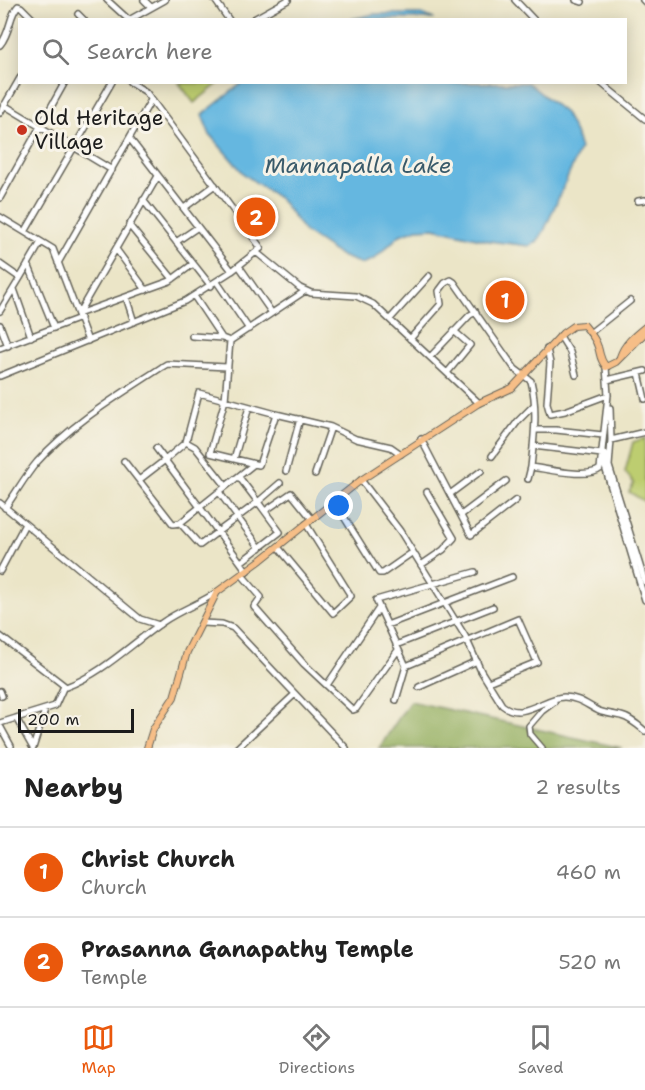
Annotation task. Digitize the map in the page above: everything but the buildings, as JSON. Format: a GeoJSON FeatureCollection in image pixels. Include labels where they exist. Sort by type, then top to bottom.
{"type":"FeatureCollection","features":[{"type":"Feature","properties":{"kind":"main road"},"geometry":{"type":"LineString","coordinates":[[147,748],[153,729],[174,697],[187,652],[217,592],[362,480],[421,439],[479,403],[512,388],[547,349],[573,326],[584,325],[591,333],[598,346],[599,358],[606,367],[616,362],[630,340],[645,327]]}},
{"type":"Feature","properties":{"kind":"main road"},"geometry":{"type":"LineString","coordinates":[[620,357],[626,354],[645,333]]}},
{"type":"Feature","properties":{"kind":"street"},"geometry":{"type":"LineString","coordinates":[[107,0],[127,18]]}},
{"type":"Feature","properties":{"kind":"street"},"geometry":{"type":"LineString","coordinates":[[144,0],[151,7]]}},
{"type":"Feature","properties":{"kind":"street"},"geometry":{"type":"LineString","coordinates":[[132,18],[165,0]]}},
{"type":"Feature","properties":{"kind":"street"},"geometry":{"type":"LineString","coordinates":[[216,0],[228,18]]}},
{"type":"Feature","properties":{"kind":"street"},"geometry":{"type":"LineString","coordinates":[[256,18],[288,0]]}},
{"type":"Feature","properties":{"kind":"street"},"geometry":{"type":"LineString","coordinates":[[515,0],[532,18]]}},
{"type":"Feature","properties":{"kind":"street"},"geometry":{"type":"LineString","coordinates":[[0,45],[9,31],[15,9],[18,6],[32,18]]}},
{"type":"Feature","properties":{"kind":"street"},"geometry":{"type":"LineString","coordinates":[[78,14],[82,18]]}},
{"type":"Feature","properties":{"kind":"street"},"geometry":{"type":"LineString","coordinates":[[0,113],[18,81]]}},
{"type":"Feature","properties":{"kind":"street"},"geometry":{"type":"LineString","coordinates":[[0,198],[64,84]]}},
{"type":"Feature","properties":{"kind":"street"},"geometry":{"type":"LineString","coordinates":[[25,232],[111,84]]}},
{"type":"Feature","properties":{"kind":"street"},"geometry":{"type":"LineString","coordinates":[[0,376],[194,296],[217,282],[261,248],[146,92],[133,84]]}},
{"type":"Feature","properties":{"kind":"street"},"geometry":{"type":"LineString","coordinates":[[602,84],[645,119]]}},
{"type":"Feature","properties":{"kind":"street"},"geometry":{"type":"LineString","coordinates":[[58,263],[151,100]]}},
{"type":"Feature","properties":{"kind":"street"},"geometry":{"type":"LineString","coordinates":[[4,105],[112,170]]}},
{"type":"Feature","properties":{"kind":"street"},"geometry":{"type":"LineString","coordinates":[[130,139],[232,271]]}},
{"type":"Feature","properties":{"kind":"street"},"geometry":{"type":"LineString","coordinates":[[79,316],[158,176]]}},
{"type":"Feature","properties":{"kind":"street"},"geometry":{"type":"LineString","coordinates":[[184,208],[214,185]]}},
{"type":"Feature","properties":{"kind":"street"},"geometry":{"type":"LineString","coordinates":[[143,200],[211,286]]}},
{"type":"Feature","properties":{"kind":"street"},"geometry":{"type":"LineString","coordinates":[[0,217],[52,249],[88,340]]}},
{"type":"Feature","properties":{"kind":"street"},"geometry":{"type":"LineString","coordinates":[[129,225],[172,279]]}},
{"type":"Feature","properties":{"kind":"street"},"geometry":{"type":"LineString","coordinates":[[176,242],[198,227]]}},
{"type":"Feature","properties":{"kind":"street"},"geometry":{"type":"LineString","coordinates":[[0,311],[41,242]]}},
{"type":"Feature","properties":{"kind":"street"},"geometry":{"type":"LineString","coordinates":[[116,249],[146,290]]}},
{"type":"Feature","properties":{"kind":"street"},"geometry":{"type":"LineString","coordinates":[[256,252],[305,291],[367,299],[479,403]]}},
{"type":"Feature","properties":{"kind":"street"},"geometry":{"type":"LineString","coordinates":[[0,264],[20,278]]}},
{"type":"Feature","properties":{"kind":"street"},"geometry":{"type":"LineString","coordinates":[[28,264],[54,328]]}},
{"type":"Feature","properties":{"kind":"street"},"geometry":{"type":"LineString","coordinates":[[0,348],[172,279],[194,264]]}},
{"type":"Feature","properties":{"kind":"street"},"geometry":{"type":"LineString","coordinates":[[239,266],[272,313]]}},
{"type":"Feature","properties":{"kind":"street"},"geometry":{"type":"LineString","coordinates":[[390,319],[429,276]]}},
{"type":"Feature","properties":{"kind":"street"},"geometry":{"type":"LineString","coordinates":[[410,339],[441,304],[439,291],[445,283],[451,280],[515,369],[531,381],[535,430],[528,479]]}},
{"type":"Feature","properties":{"kind":"street"},"geometry":{"type":"LineString","coordinates":[[217,282],[249,329]]}},
{"type":"Feature","properties":{"kind":"street"},"geometry":{"type":"LineString","coordinates":[[14,289],[32,337]]}},
{"type":"Feature","properties":{"kind":"street"},"geometry":{"type":"LineString","coordinates":[[230,341],[305,291]]}},
{"type":"Feature","properties":{"kind":"street"},"geometry":{"type":"LineString","coordinates":[[194,296],[222,338]]}},
{"type":"Feature","properties":{"kind":"street"},"geometry":{"type":"LineString","coordinates":[[126,297],[134,322]]}},
{"type":"Feature","properties":{"kind":"street"},"geometry":{"type":"LineString","coordinates":[[591,333],[630,301]]}},
{"type":"Feature","properties":{"kind":"street"},"geometry":{"type":"LineString","coordinates":[[430,357],[470,315],[476,312]]}},
{"type":"Feature","properties":{"kind":"street"},"geometry":{"type":"LineString","coordinates":[[0,325],[8,346]]}},
{"type":"Feature","properties":{"kind":"street"},"geometry":{"type":"LineString","coordinates":[[447,373],[470,345],[454,331]]}},
{"type":"Feature","properties":{"kind":"street"},"geometry":{"type":"LineString","coordinates":[[192,336],[222,338],[230,341]]}},
{"type":"Feature","properties":{"kind":"street"},"geometry":{"type":"LineString","coordinates":[[560,336],[570,352],[576,375]]}},
{"type":"Feature","properties":{"kind":"street"},"geometry":{"type":"LineString","coordinates":[[230,341],[225,400],[210,453],[259,465],[276,414]]}},
{"type":"Feature","properties":{"kind":"street"},"geometry":{"type":"LineString","coordinates":[[547,349],[550,363],[547,403],[550,414],[565,411],[608,395]]}},
{"type":"Feature","properties":{"kind":"street"},"geometry":{"type":"LineString","coordinates":[[159,625],[140,619],[3,506],[34,465],[72,428],[162,367],[167,364],[227,367]]}},
{"type":"Feature","properties":{"kind":"street"},"geometry":{"type":"LineString","coordinates":[[606,367],[611,440],[609,466],[645,582]]}},
{"type":"Feature","properties":{"kind":"street"},"geometry":{"type":"LineString","coordinates":[[608,380],[642,372],[645,399]]}},
{"type":"Feature","properties":{"kind":"street"},"geometry":{"type":"LineString","coordinates":[[531,467],[592,474],[600,469],[608,380]]}},
{"type":"Feature","properties":{"kind":"street"},"geometry":{"type":"LineString","coordinates":[[139,480],[186,442],[199,393],[331,427],[356,439],[391,447],[401,454]]}},
{"type":"Feature","properties":{"kind":"street"},"geometry":{"type":"LineString","coordinates":[[492,456],[518,421],[534,405]]}},
{"type":"Feature","properties":{"kind":"street"},"geometry":{"type":"LineString","coordinates":[[234,459],[249,407]]}},
{"type":"Feature","properties":{"kind":"street"},"geometry":{"type":"LineString","coordinates":[[286,471],[300,419]]}},
{"type":"Feature","properties":{"kind":"street"},"geometry":{"type":"LineString","coordinates":[[315,474],[331,427]]}},
{"type":"Feature","properties":{"kind":"street"},"geometry":{"type":"LineString","coordinates":[[535,430],[603,435]]}},
{"type":"Feature","properties":{"kind":"street"},"geometry":{"type":"LineString","coordinates":[[609,430],[605,466],[645,600]]}},
{"type":"Feature","properties":{"kind":"street"},"geometry":{"type":"LineString","coordinates":[[611,440],[645,432]]}},
{"type":"Feature","properties":{"kind":"street"},"geometry":{"type":"LineString","coordinates":[[421,439],[471,536],[516,500]]}},
{"type":"Feature","properties":{"kind":"street"},"geometry":{"type":"LineString","coordinates":[[186,442],[195,447],[226,486]]}},
{"type":"Feature","properties":{"kind":"street"},"geometry":{"type":"LineString","coordinates":[[533,446],[602,454]]}},
{"type":"Feature","properties":{"kind":"street"},"geometry":{"type":"LineString","coordinates":[[156,447],[241,562],[244,573],[261,597],[254,607],[304,664],[355,711],[397,647],[493,607]]}},
{"type":"Feature","properties":{"kind":"street"},"geometry":{"type":"LineString","coordinates":[[124,461],[173,524],[180,523],[254,464]]}},
{"type":"Feature","properties":{"kind":"street"},"geometry":{"type":"LineString","coordinates":[[450,494],[481,471]]}},
{"type":"Feature","properties":{"kind":"street"},"geometry":{"type":"LineString","coordinates":[[239,477],[280,532],[241,562]]}},
{"type":"Feature","properties":{"kind":"street"},"geometry":{"type":"LineString","coordinates":[[362,480],[413,552],[502,705],[525,711],[562,696],[586,703],[610,715],[628,718],[645,731]]}},
{"type":"Feature","properties":{"kind":"street"},"geometry":{"type":"LineString","coordinates":[[461,515],[506,481]]}},
{"type":"Feature","properties":{"kind":"street"},"geometry":{"type":"LineString","coordinates":[[180,523],[200,545],[280,483]]}},
{"type":"Feature","properties":{"kind":"street"},"geometry":{"type":"LineString","coordinates":[[219,492],[260,548]]}},
{"type":"Feature","properties":{"kind":"street"},"geometry":{"type":"LineString","coordinates":[[421,565],[443,550],[454,538],[427,492]]}},
{"type":"Feature","properties":{"kind":"street"},"geometry":{"type":"LineString","coordinates":[[265,511],[291,493],[312,519]]}},
{"type":"Feature","properties":{"kind":"street"},"geometry":{"type":"LineString","coordinates":[[334,501],[379,573],[383,573],[413,552]]}},
{"type":"Feature","properties":{"kind":"street"},"geometry":{"type":"LineString","coordinates":[[0,571],[25,524]]}},
{"type":"Feature","properties":{"kind":"street"},"geometry":{"type":"LineString","coordinates":[[278,547],[333,613],[351,596],[306,524]]}},
{"type":"Feature","properties":{"kind":"street"},"geometry":{"type":"LineString","coordinates":[[396,700],[406,666],[376,600],[475,572]]}},
{"type":"Feature","properties":{"kind":"street"},"geometry":{"type":"LineString","coordinates":[[387,626],[512,577]]}},
{"type":"Feature","properties":{"kind":"street"},"geometry":{"type":"LineString","coordinates":[[64,686],[83,680],[121,655],[179,611],[217,592]]}},
{"type":"Feature","properties":{"kind":"street"},"geometry":{"type":"LineString","coordinates":[[327,685],[379,608]]}},
{"type":"Feature","properties":{"kind":"street"},"geometry":{"type":"LineString","coordinates":[[406,666],[516,619],[520,621],[537,662],[488,682]]}},
{"type":"Feature","properties":{"kind":"street"},"geometry":{"type":"LineString","coordinates":[[202,623],[222,624],[233,628],[346,748]]}},
{"type":"Feature","properties":{"kind":"street"},"geometry":{"type":"LineString","coordinates":[[0,636],[64,686]]}},
{"type":"Feature","properties":{"kind":"street"},"geometry":{"type":"LineString","coordinates":[[419,687],[477,662]]}},
{"type":"Feature","properties":{"kind":"street"},"geometry":{"type":"LineString","coordinates":[[11,746],[0,725],[57,705],[64,686]]}},
{"type":"Feature","properties":{"kind":"street"},"geometry":{"type":"LineString","coordinates":[[237,748],[295,694]]}},
{"type":"Feature","properties":{"kind":"street"},"geometry":{"type":"LineString","coordinates":[[542,748],[530,734],[529,726],[542,711],[562,696]]}},
{"type":"Feature","properties":{"kind":"street"},"geometry":{"type":"LineString","coordinates":[[33,748],[45,710]]}},
{"type":"Feature","properties":{"kind":"street"},"geometry":{"type":"LineString","coordinates":[[16,718],[33,748]]}},
{"type":"Feature","properties":{"kind":"green space"},"geometry":{"type":"Polygon","coordinates":[[[180,84],[218,84],[194,103],[180,84]]]}},
{"type":"Feature","properties":{"kind":"green space"},"geometry":{"type":"Polygon","coordinates":[[[645,438],[645,502],[629,492],[634,483],[625,472],[633,442],[645,438]]]}},
{"type":"Feature","properties":{"kind":"green space"},"geometry":{"type":"Polygon","coordinates":[[[410,701],[622,748],[379,748],[410,701]]]}},
{"type":"Feature","properties":{"kind":"water"},"geometry":{"type":"Polygon","coordinates":[[[375,14],[421,14],[431,18],[356,18],[375,14]]]}},
{"type":"Feature","properties":{"kind":"water","name":"Mannapalla Lake"},"geometry":{"type":"Polygon","coordinates":[[[241,84],[529,84],[565,113],[580,149],[544,231],[537,242],[530,246],[489,241],[434,228],[417,229],[400,235],[374,259],[362,264],[341,256],[305,232],[280,199],[245,175],[210,135],[202,115],[241,84]]]}},
{"type":"Feature","properties":{"kind":"place","name":"Old Heritage Village"},"geometry":{"type":"Point","coordinates":[22,130]}},
{"type":"Feature","properties":{"kind":"place","name":"Prasanna Ganapathy Temple"},"geometry":{"type":"Point","coordinates":[256,217]}},
{"type":"Feature","properties":{"kind":"place","name":"Christ Church"},"geometry":{"type":"Point","coordinates":[505,300]}}]}
